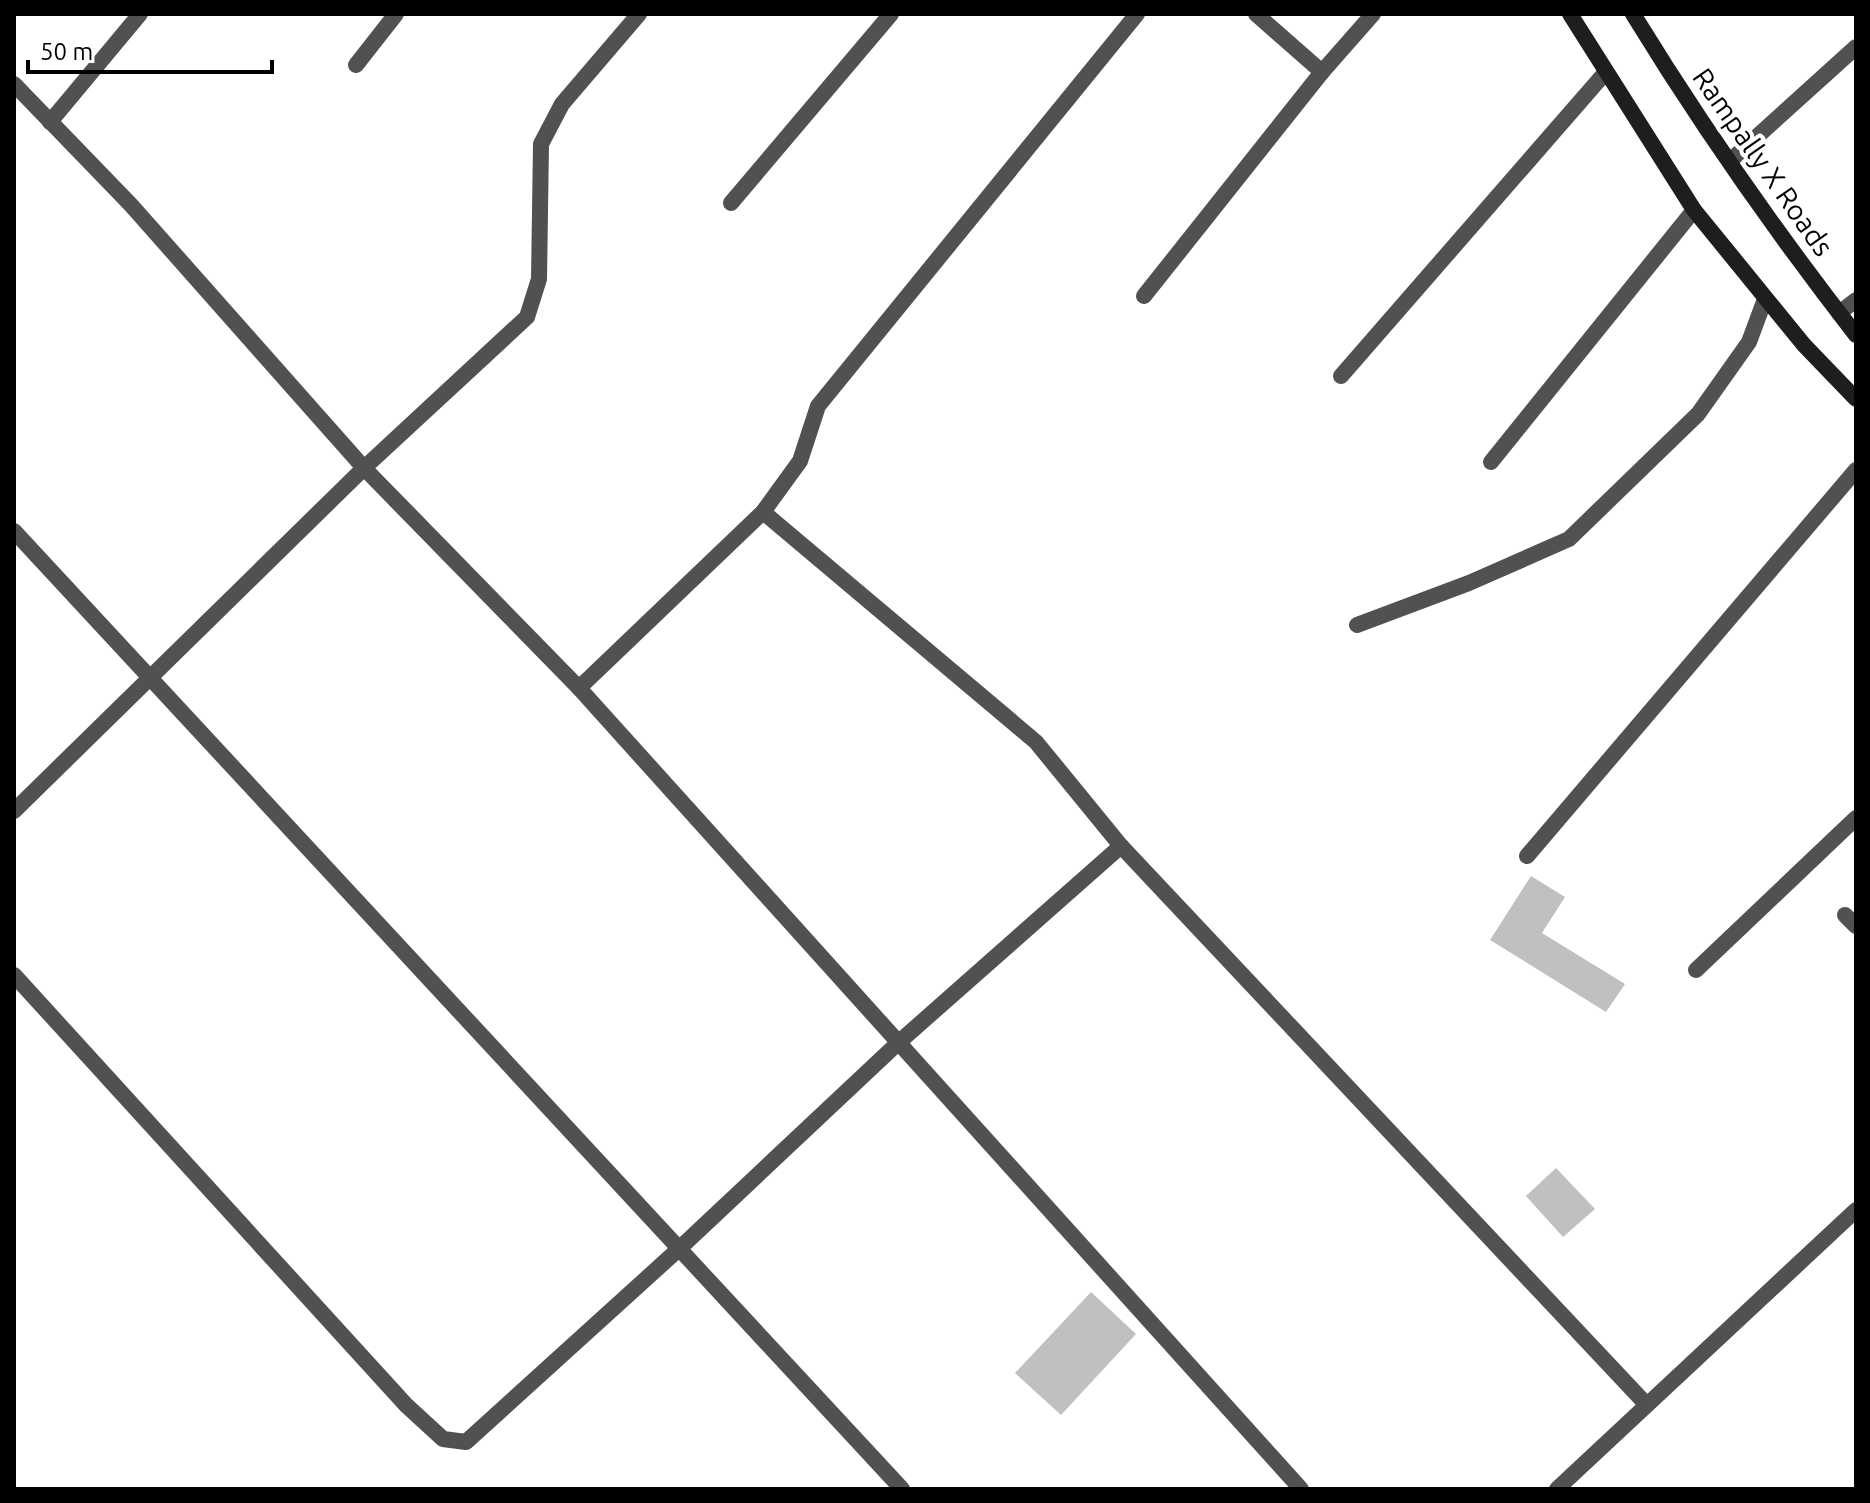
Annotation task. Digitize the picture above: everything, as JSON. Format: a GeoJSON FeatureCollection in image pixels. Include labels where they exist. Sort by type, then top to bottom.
{"type":"FeatureCollection","features":[{"type":"Feature","properties":{"kind":"main road"},"geometry":{"type":"LineString","coordinates":[[1570,14],[1694,210],[1765,299],[1856,399]]}},
{"type":"Feature","properties":{"kind":"main road","name":"Rampally X Roads"},"geometry":{"type":"LineString","coordinates":[[1633,14],[1730,161],[1856,335]]}},
{"type":"Feature","properties":{"kind":"street"},"geometry":{"type":"LineString","coordinates":[[50,122],[140,14]]}},
{"type":"Feature","properties":{"kind":"street"},"geometry":{"type":"LineString","coordinates":[[356,65],[396,14]]}},
{"type":"Feature","properties":{"kind":"street"},"geometry":{"type":"LineString","coordinates":[[14,811],[153,679],[364,468],[527,317],[539,279],[541,144],[562,104],[639,14]]}},
{"type":"Feature","properties":{"kind":"street"},"geometry":{"type":"LineString","coordinates":[[731,203],[891,14]]}},
{"type":"Feature","properties":{"kind":"street"},"geometry":{"type":"LineString","coordinates":[[579,688],[763,512],[800,461],[818,406],[1137,14]]}},
{"type":"Feature","properties":{"kind":"street"},"geometry":{"type":"LineString","coordinates":[[1256,14],[1322,72]]}},
{"type":"Feature","properties":{"kind":"street"},"geometry":{"type":"LineString","coordinates":[[1144,296],[1322,72],[1373,14]]}},
{"type":"Feature","properties":{"kind":"street"},"geometry":{"type":"LineString","coordinates":[[1730,161],[1856,47]]}},
{"type":"Feature","properties":{"kind":"street"},"geometry":{"type":"LineString","coordinates":[[1341,376],[1605,73]]}},
{"type":"Feature","properties":{"kind":"street"},"geometry":{"type":"LineString","coordinates":[[14,84],[131,205],[364,468],[579,688],[1301,1489]]}},
{"type":"Feature","properties":{"kind":"street"},"geometry":{"type":"LineString","coordinates":[[1491,462],[1694,210]]}},
{"type":"Feature","properties":{"kind":"street"},"geometry":{"type":"LineString","coordinates":[[1357,625],[1469,583],[1569,539],[1698,414],[1749,342],[1765,299]]}},
{"type":"Feature","properties":{"kind":"street"},"geometry":{"type":"LineString","coordinates":[[1839,313],[1856,300]]}},
{"type":"Feature","properties":{"kind":"street"},"geometry":{"type":"LineString","coordinates":[[1527,856],[1856,470]]}},
{"type":"Feature","properties":{"kind":"street"},"geometry":{"type":"LineString","coordinates":[[763,512],[1036,742],[1121,846],[1645,1403]]}},
{"type":"Feature","properties":{"kind":"street"},"geometry":{"type":"LineString","coordinates":[[14,531],[681,1247],[902,1489]]}},
{"type":"Feature","properties":{"kind":"street"},"geometry":{"type":"LineString","coordinates":[[1696,970],[1856,818]]}},
{"type":"Feature","properties":{"kind":"street"},"geometry":{"type":"LineString","coordinates":[[14,975],[406,1405],[443,1439],[466,1442],[681,1247],[898,1043],[1121,846]]}},
{"type":"Feature","properties":{"kind":"street"},"geometry":{"type":"LineString","coordinates":[[1557,1489],[1645,1403],[1856,1210]]}},
{"type":"Feature","properties":{"kind":"building"},"geometry":{"type":"Polygon","coordinates":[[[1531,876],[1565,897],[1542,933],[1625,984],[1606,1012],[1490,940],[1531,876]]]}},
{"type":"Feature","properties":{"kind":"building"},"geometry":{"type":"Polygon","coordinates":[[[1556,1168],[1595,1209],[1563,1237],[1526,1196],[1556,1168]]]}},
{"type":"Feature","properties":{"kind":"building"},"geometry":{"type":"Polygon","coordinates":[[[1091,1292],[1136,1334],[1061,1415],[1015,1373],[1091,1292]]]}}]}
